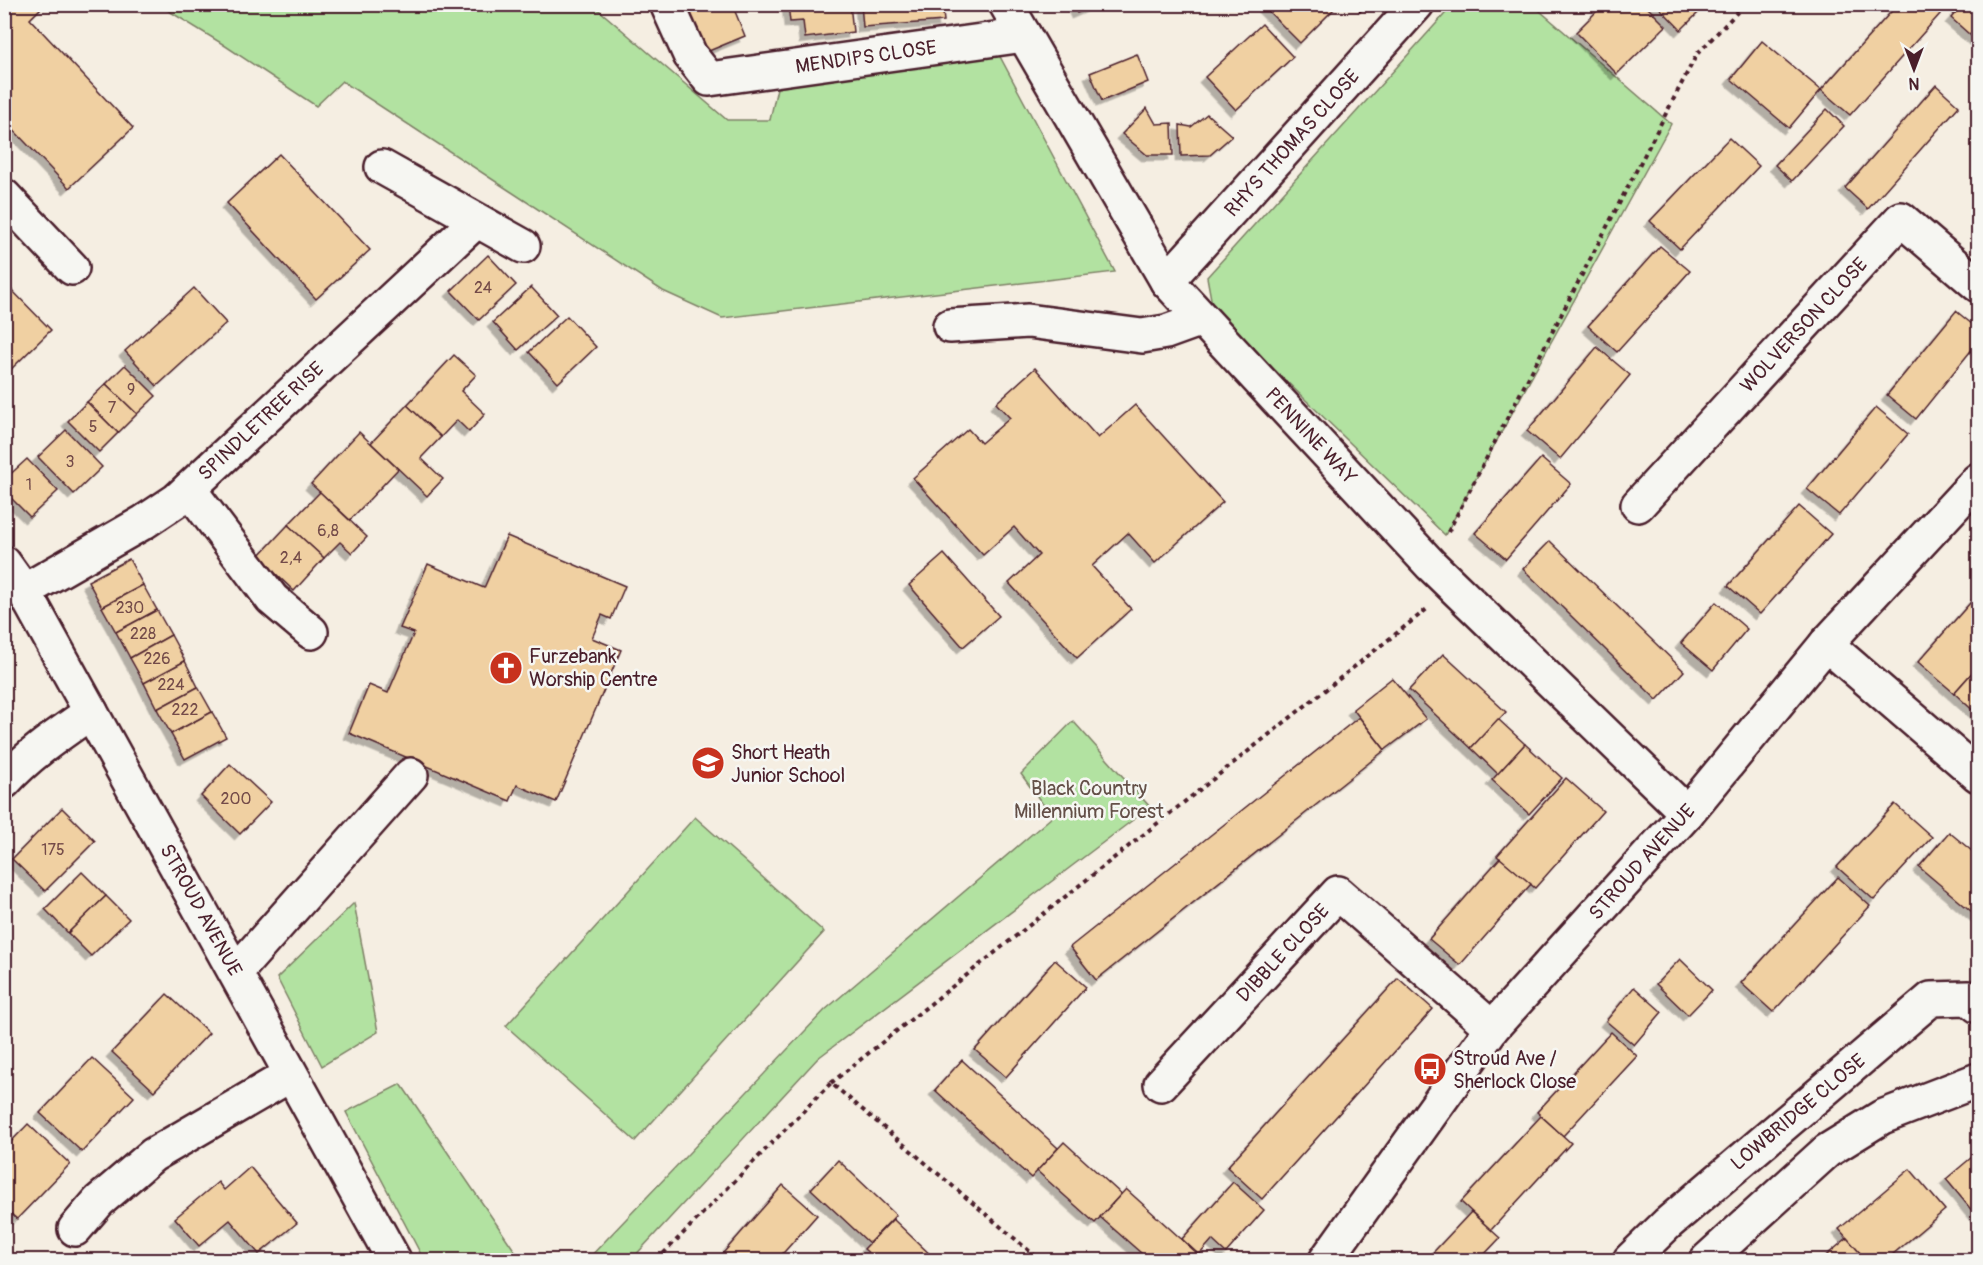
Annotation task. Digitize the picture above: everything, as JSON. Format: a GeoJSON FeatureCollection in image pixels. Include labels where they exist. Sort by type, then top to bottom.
{"type":"FeatureCollection","features":[{"type":"Feature","properties":{"kind":"street","name":"MENDIPS CLOSE"},"geometry":{"type":"LineString","coordinates":[[667,4],[690,55],[709,79],[1024,35]]}},
{"type":"Feature","properties":{"kind":"street","name":"PENNINE WAY"},"geometry":{"type":"LineString","coordinates":[[1006,4],[1167,281],[1431,565],[1687,813]]}},
{"type":"Feature","properties":{"kind":"street","name":"RHYS THOMAS CLOSE"},"geometry":{"type":"LineString","coordinates":[[1167,281],[1417,4]]}},
{"type":"Feature","properties":{"kind":"street"},"geometry":{"type":"LineString","coordinates":[[382,167],[524,246]]}},
{"type":"Feature","properties":{"kind":"street"},"geometry":{"type":"LineString","coordinates":[[4,196],[72,268]]}},
{"type":"Feature","properties":{"kind":"street","name":"WOLVERSON CLOSE"},"geometry":{"type":"LineString","coordinates":[[1638,505],[1901,219],[1978,285]]}},
{"type":"Feature","properties":{"kind":"street","name":"SPINDLETREE RISE"},"geometry":{"type":"LineString","coordinates":[[24,591],[144,522],[177,500],[476,221]]}},
{"type":"Feature","properties":{"kind":"street"},"geometry":{"type":"LineString","coordinates":[[950,326],[1028,321],[1142,336],[1166,332],[1202,319]]}},
{"type":"Feature","properties":{"kind":"street","name":"STROUD AVENUE"},"geometry":{"type":"LineString","coordinates":[[1326,1260],[1492,1028],[1687,813],[1826,644],[1978,480]]}},
{"type":"Feature","properties":{"kind":"street"},"geometry":{"type":"LineString","coordinates":[[189,489],[272,599],[311,632]]}},
{"type":"Feature","properties":{"kind":"street","name":"STROUD AVENUE"},"geometry":{"type":"LineString","coordinates":[[4,562],[24,591],[394,1260]]}},
{"type":"Feature","properties":{"kind":"street"},"geometry":{"type":"LineString","coordinates":[[1826,644],[1978,775]]}},
{"type":"Feature","properties":{"kind":"street"},"geometry":{"type":"LineString","coordinates":[[4,782],[15,769],[91,712]]}},
{"type":"Feature","properties":{"kind":"street"},"geometry":{"type":"LineString","coordinates":[[236,972],[411,775]]}},
{"type":"Feature","properties":{"kind":"street","name":"DIBBLE CLOSE"},"geometry":{"type":"LineString","coordinates":[[1161,1084],[1338,893],[1492,1028]]}},
{"type":"Feature","properties":{"kind":"street","name":"LOWBRIDGE CLOSE"},"geometry":{"type":"LineString","coordinates":[[1630,1260],[1667,1224],[1931,999],[1968,998],[1978,1006]]}},
{"type":"Feature","properties":{"kind":"street"},"geometry":{"type":"LineString","coordinates":[[75,1229],[99,1201],[153,1155],[290,1075]]}},
{"type":"Feature","properties":{"kind":"street"},"geometry":{"type":"LineString","coordinates":[[1707,1260],[1827,1151],[1882,1117],[1978,1080]]}},
{"type":"Feature","properties":{"kind":"path"},"geometry":{"type":"LineString","coordinates":[[1431,565],[1697,54],[1745,4]]}},
{"type":"Feature","properties":{"kind":"path"},"geometry":{"type":"LineString","coordinates":[[657,1260],[831,1083],[1454,588]]}},
{"type":"Feature","properties":{"kind":"path"},"geometry":{"type":"LineString","coordinates":[[831,1083],[1040,1260]]}},
{"type":"Feature","properties":{"kind":"green space"},"geometry":{"type":"Polygon","coordinates":[[[159,5],[593,5],[727,120],[770,120],[777,88],[997,51],[1115,272],[722,318],[663,291],[342,81],[316,106],[159,5]]]}},
{"type":"Feature","properties":{"kind":"green space"},"geometry":{"type":"Polygon","coordinates":[[[1453,5],[1533,5],[1671,124],[1445,535],[1213,310],[1207,277],[1453,5]]]}},
{"type":"Feature","properties":{"kind":"green space","name":"Black Country Millennium Forest"},"geometry":{"type":"Polygon","coordinates":[[[1073,721],[1150,807],[818,1058],[631,1260],[587,1260],[825,1010],[1052,817],[1021,774],[1073,721]]]}},
{"type":"Feature","properties":{"kind":"green space"},"geometry":{"type":"Polygon","coordinates":[[[695,817],[824,932],[635,1141],[506,1026],[695,817]]]}},
{"type":"Feature","properties":{"kind":"green space"},"geometry":{"type":"Polygon","coordinates":[[[354,903],[378,1032],[322,1066],[277,978],[354,903]]]}},
{"type":"Feature","properties":{"kind":"green space"},"geometry":{"type":"Polygon","coordinates":[[[401,1084],[521,1260],[424,1260],[346,1112],[401,1084]]]}},
{"type":"Feature","properties":{"kind":"building"},"geometry":{"type":"Polygon","coordinates":[[[4,4],[45,4],[30,19],[133,128],[69,188],[4,120],[4,4]]]}},
{"type":"Feature","properties":{"kind":"building"},"geometry":{"type":"Polygon","coordinates":[[[685,4],[732,4],[745,36],[704,53],[685,4]]]}},
{"type":"Feature","properties":{"kind":"building"},"geometry":{"type":"Polygon","coordinates":[[[788,4],[850,4],[853,32],[805,38],[803,21],[790,22],[788,4]]]}},
{"type":"Feature","properties":{"kind":"building"},"geometry":{"type":"Polygon","coordinates":[[[861,4],[942,4],[944,21],[863,27],[861,4]]]}},
{"type":"Feature","properties":{"kind":"building"},"geometry":{"type":"Polygon","coordinates":[[[1073,4],[1097,4],[1077,13],[1073,4]]]}},
{"type":"Feature","properties":{"kind":"building"},"geometry":{"type":"Polygon","coordinates":[[[1267,4],[1333,4],[1336,7],[1300,43],[1264,7],[1267,4]]]}},
{"type":"Feature","properties":{"kind":"building"},"geometry":{"type":"Polygon","coordinates":[[[1604,4],[1644,4],[1666,26],[1617,74],[1576,32],[1604,4]]]}},
{"type":"Feature","properties":{"kind":"building"},"geometry":{"type":"Polygon","coordinates":[[[1656,4],[1707,4],[1681,30],[1656,4]]]}},
{"type":"Feature","properties":{"kind":"building"},"geometry":{"type":"Polygon","coordinates":[[[1898,4],[1949,4],[1850,115],[1821,90],[1898,4]]]}},
{"type":"Feature","properties":{"kind":"building"},"geometry":{"type":"Polygon","coordinates":[[[1963,4],[1978,4],[1978,42],[1951,18],[1963,4]]]}},
{"type":"Feature","properties":{"kind":"building"},"geometry":{"type":"Polygon","coordinates":[[[1262,24],[1293,57],[1236,110],[1205,77],[1262,24]]]}},
{"type":"Feature","properties":{"kind":"building"},"geometry":{"type":"Polygon","coordinates":[[[1762,41],[1821,90],[1789,128],[1731,79],[1762,41]]]}},
{"type":"Feature","properties":{"kind":"building"},"geometry":{"type":"Polygon","coordinates":[[[1137,54],[1148,82],[1102,101],[1090,73],[1137,54]]]}},
{"type":"Feature","properties":{"kind":"building"},"geometry":{"type":"Polygon","coordinates":[[[1936,85],[1959,106],[1868,209],[1845,188],[1936,85]]]}},
{"type":"Feature","properties":{"kind":"building"},"geometry":{"type":"Polygon","coordinates":[[[1147,108],[1156,124],[1172,123],[1173,155],[1147,155],[1122,134],[1147,108]]]}},
{"type":"Feature","properties":{"kind":"building"},"geometry":{"type":"Polygon","coordinates":[[[1827,109],[1844,126],[1792,181],[1775,165],[1827,109]]]}},
{"type":"Feature","properties":{"kind":"building"},"geometry":{"type":"Polygon","coordinates":[[[1207,114],[1232,136],[1210,155],[1181,156],[1180,125],[1191,127],[1207,114]]]}},
{"type":"Feature","properties":{"kind":"building"},"geometry":{"type":"Polygon","coordinates":[[[1729,138],[1759,166],[1680,249],[1650,221],[1729,138]]]}},
{"type":"Feature","properties":{"kind":"building"},"geometry":{"type":"Polygon","coordinates":[[[279,154],[370,250],[316,299],[227,203],[279,154]]]}},
{"type":"Feature","properties":{"kind":"building"},"geometry":{"type":"Polygon","coordinates":[[[1660,246],[1690,271],[1617,352],[1588,326],[1660,246]]]}},
{"type":"Feature","properties":{"kind":"building"},"geometry":{"type":"Polygon","coordinates":[[[488,255],[516,285],[479,320],[451,291],[488,255]]]}},
{"type":"Feature","properties":{"kind":"building"},"geometry":{"type":"Polygon","coordinates":[[[4,282],[51,330],[4,376],[4,282]]]}},
{"type":"Feature","properties":{"kind":"building"},"geometry":{"type":"Polygon","coordinates":[[[531,287],[557,315],[518,350],[493,322],[531,287]]]}},
{"type":"Feature","properties":{"kind":"building"},"geometry":{"type":"Polygon","coordinates":[[[194,288],[226,323],[157,386],[125,351],[194,288]]]}},
{"type":"Feature","properties":{"kind":"building"},"geometry":{"type":"Polygon","coordinates":[[[1956,311],[1978,329],[1978,342],[1916,419],[1887,395],[1956,311]]]}},
{"type":"Feature","properties":{"kind":"building"},"geometry":{"type":"Polygon","coordinates":[[[567,316],[596,347],[558,383],[529,352],[567,316]]]}},
{"type":"Feature","properties":{"kind":"building"},"geometry":{"type":"Polygon","coordinates":[[[1597,347],[1630,375],[1560,459],[1527,431],[1597,347]]]}},
{"type":"Feature","properties":{"kind":"building"},"geometry":{"type":"Polygon","coordinates":[[[454,355],[476,375],[461,391],[485,414],[469,432],[457,420],[441,437],[407,405],[454,355]]]}},
{"type":"Feature","properties":{"kind":"building"},"geometry":{"type":"Polygon","coordinates":[[[125,365],[156,396],[137,414],[106,384],[125,365]]]}},
{"type":"Feature","properties":{"kind":"building"},"geometry":{"type":"Polygon","coordinates":[[[1035,368],[1098,438],[1135,405],[1223,502],[1155,563],[1128,533],[1092,566],[1131,609],[1077,658],[1009,583],[1039,555],[1014,527],[983,555],[913,478],[968,429],[981,443],[1010,418],[996,403],[1035,368]]]}},
{"type":"Feature","properties":{"kind":"building"},"geometry":{"type":"Polygon","coordinates":[[[106,384],[137,414],[118,433],[87,402],[106,384]]]}},
{"type":"Feature","properties":{"kind":"building"},"geometry":{"type":"Polygon","coordinates":[[[87,402],[118,433],[99,452],[68,421],[87,402]]]}},
{"type":"Feature","properties":{"kind":"building"},"geometry":{"type":"Polygon","coordinates":[[[407,405],[441,437],[421,458],[443,479],[427,496],[371,443],[407,405]]]}},
{"type":"Feature","properties":{"kind":"building"},"geometry":{"type":"Polygon","coordinates":[[[1876,407],[1908,434],[1839,515],[1807,489],[1876,407]]]}},
{"type":"Feature","properties":{"kind":"building"},"geometry":{"type":"Polygon","coordinates":[[[66,430],[102,467],[74,494],[38,457],[66,430]]]}},
{"type":"Feature","properties":{"kind":"building"},"geometry":{"type":"Polygon","coordinates":[[[359,432],[398,469],[350,520],[311,484],[359,432]]]}},
{"type":"Feature","properties":{"kind":"building"},"geometry":{"type":"Polygon","coordinates":[[[1541,458],[1571,484],[1506,559],[1475,533],[1541,458]]]}},
{"type":"Feature","properties":{"kind":"building"},"geometry":{"type":"Polygon","coordinates":[[[27,459],[58,491],[30,517],[4,491],[4,480],[27,459]]]}},
{"type":"Feature","properties":{"kind":"building"},"geometry":{"type":"Polygon","coordinates":[[[320,492],[367,537],[352,553],[340,542],[324,558],[288,525],[320,492]]]}},
{"type":"Feature","properties":{"kind":"building"},"geometry":{"type":"Polygon","coordinates":[[[1799,506],[1831,534],[1760,614],[1728,586],[1799,506]]]}},
{"type":"Feature","properties":{"kind":"building"},"geometry":{"type":"Polygon","coordinates":[[[288,525],[324,558],[294,591],[258,557],[288,525]]]}},
{"type":"Feature","properties":{"kind":"building","name":"Furzebank Worship Centre"},"geometry":{"type":"Polygon","coordinates":[[[507,536],[625,586],[611,619],[602,615],[592,638],[621,650],[556,802],[517,785],[510,801],[349,733],[369,685],[388,693],[414,633],[400,628],[428,564],[484,588],[507,536]]]}},
{"type":"Feature","properties":{"kind":"building"},"geometry":{"type":"Polygon","coordinates":[[[1550,541],[1684,671],[1657,700],[1523,569],[1550,541]]]}},
{"type":"Feature","properties":{"kind":"building"},"geometry":{"type":"Polygon","coordinates":[[[944,554],[999,616],[963,647],[909,585],[944,554]]]}},
{"type":"Feature","properties":{"kind":"building"},"geometry":{"type":"Polygon","coordinates":[[[129,559],[143,585],[102,607],[88,581],[129,559]]]}},
{"type":"Feature","properties":{"kind":"building"},"geometry":{"type":"Polygon","coordinates":[[[143,585],[157,610],[116,632],[102,607],[143,585]]]}},
{"type":"Feature","properties":{"kind":"building"},"geometry":{"type":"Polygon","coordinates":[[[1978,594],[1978,666],[1954,693],[1918,662],[1978,594]]]}},
{"type":"Feature","properties":{"kind":"building"},"geometry":{"type":"Polygon","coordinates":[[[1716,602],[1747,629],[1713,670],[1681,643],[1716,602]]]}},
{"type":"Feature","properties":{"kind":"building"},"geometry":{"type":"Polygon","coordinates":[[[157,610],[171,635],[130,658],[116,632],[157,610]]]}},
{"type":"Feature","properties":{"kind":"building"},"geometry":{"type":"Polygon","coordinates":[[[171,635],[185,661],[144,683],[130,658],[171,635]]]}},
{"type":"Feature","properties":{"kind":"building"},"geometry":{"type":"Polygon","coordinates":[[[1443,654],[1506,712],[1471,748],[1409,690],[1443,654]]]}},
{"type":"Feature","properties":{"kind":"building"},"geometry":{"type":"Polygon","coordinates":[[[185,661],[198,687],[157,709],[144,683],[185,661]]]}},
{"type":"Feature","properties":{"kind":"building"},"geometry":{"type":"Polygon","coordinates":[[[1978,666],[1978,715],[1954,693],[1978,666]]]}},
{"type":"Feature","properties":{"kind":"building"},"geometry":{"type":"Polygon","coordinates":[[[1392,678],[1426,719],[1385,750],[1353,709],[1392,678]]]}},
{"type":"Feature","properties":{"kind":"building"},"geometry":{"type":"Polygon","coordinates":[[[198,687],[212,712],[171,734],[157,709],[198,687]]]}},
{"type":"Feature","properties":{"kind":"building"},"geometry":{"type":"Polygon","coordinates":[[[212,712],[226,737],[185,759],[171,734],[212,712]]]}},
{"type":"Feature","properties":{"kind":"building"},"geometry":{"type":"Polygon","coordinates":[[[1359,717],[1385,750],[1096,980],[1070,947],[1359,717]]]}},
{"type":"Feature","properties":{"kind":"building"},"geometry":{"type":"Polygon","coordinates":[[[1498,719],[1525,744],[1498,774],[1471,748],[1498,719]]]}},
{"type":"Feature","properties":{"kind":"building"},"geometry":{"type":"Polygon","coordinates":[[[1525,744],[1562,778],[1529,814],[1492,780],[1525,744]]]}},
{"type":"Feature","properties":{"kind":"building"},"geometry":{"type":"Polygon","coordinates":[[[230,764],[271,802],[240,834],[201,796],[230,764]]]}},
{"type":"Feature","properties":{"kind":"building"},"geometry":{"type":"Polygon","coordinates":[[[1566,778],[1603,811],[1535,888],[1497,856],[1566,778]]]}},
{"type":"Feature","properties":{"kind":"building"},"geometry":{"type":"Polygon","coordinates":[[[1895,804],[1932,837],[1874,900],[1837,867],[1895,804]]]}},
{"type":"Feature","properties":{"kind":"building"},"geometry":{"type":"Polygon","coordinates":[[[62,808],[95,841],[45,891],[12,859],[62,808]]]}},
{"type":"Feature","properties":{"kind":"building"},"geometry":{"type":"Polygon","coordinates":[[[1949,832],[1978,856],[1978,917],[1919,867],[1949,832]]]}},
{"type":"Feature","properties":{"kind":"building"},"geometry":{"type":"Polygon","coordinates":[[[1500,858],[1531,884],[1460,965],[1429,939],[1500,858]]]}},
{"type":"Feature","properties":{"kind":"building"},"geometry":{"type":"Polygon","coordinates":[[[82,872],[106,896],[68,933],[45,909],[82,872]]]}},
{"type":"Feature","properties":{"kind":"building"},"geometry":{"type":"Polygon","coordinates":[[[1838,877],[1870,906],[1773,1012],[1741,983],[1838,877]]]}},
{"type":"Feature","properties":{"kind":"building"},"geometry":{"type":"Polygon","coordinates":[[[106,896],[129,919],[91,956],[68,933],[106,896]]]}},
{"type":"Feature","properties":{"kind":"building"},"geometry":{"type":"Polygon","coordinates":[[[1680,959],[1712,990],[1688,1015],[1656,984],[1680,959]]]}},
{"type":"Feature","properties":{"kind":"building"},"geometry":{"type":"Polygon","coordinates":[[[1055,960],[1086,987],[1006,1077],[975,1050],[1055,960]]]}},
{"type":"Feature","properties":{"kind":"building"},"geometry":{"type":"Polygon","coordinates":[[[1398,978],[1433,1009],[1262,1199],[1227,1167],[1398,978]]]}},
{"type":"Feature","properties":{"kind":"building"},"geometry":{"type":"Polygon","coordinates":[[[1634,987],[1662,1012],[1634,1045],[1606,1021],[1634,987]]]}},
{"type":"Feature","properties":{"kind":"building"},"geometry":{"type":"Polygon","coordinates":[[[167,994],[209,1033],[154,1091],[112,1052],[167,994]]]}},
{"type":"Feature","properties":{"kind":"building"},"geometry":{"type":"Polygon","coordinates":[[[1611,1032],[1637,1056],[1563,1136],[1537,1112],[1611,1032]]]}},
{"type":"Feature","properties":{"kind":"building"},"geometry":{"type":"Polygon","coordinates":[[[92,1058],[134,1097],[82,1152],[40,1113],[92,1058]]]}},
{"type":"Feature","properties":{"kind":"building"},"geometry":{"type":"Polygon","coordinates":[[[962,1060],[1058,1148],[1031,1178],[935,1090],[962,1060]]]}},
{"type":"Feature","properties":{"kind":"building"},"geometry":{"type":"Polygon","coordinates":[[[1541,1116],[1571,1143],[1491,1230],[1461,1202],[1541,1116]]]}},
{"type":"Feature","properties":{"kind":"building"},"geometry":{"type":"Polygon","coordinates":[[[28,1124],[70,1164],[17,1219],[4,1208],[4,1149],[28,1124]]]}},
{"type":"Feature","properties":{"kind":"building"},"geometry":{"type":"Polygon","coordinates":[[[1064,1142],[1121,1194],[1095,1223],[1037,1171],[1064,1142]]]}},
{"type":"Feature","properties":{"kind":"building"},"geometry":{"type":"Polygon","coordinates":[[[1978,1152],[1978,1218],[1946,1179],[1978,1152]]]}},
{"type":"Feature","properties":{"kind":"building"},"geometry":{"type":"Polygon","coordinates":[[[838,1160],[896,1215],[869,1243],[811,1189],[838,1160]]]}},
{"type":"Feature","properties":{"kind":"building"},"geometry":{"type":"Polygon","coordinates":[[[250,1167],[297,1223],[259,1254],[230,1220],[199,1246],[175,1218],[218,1182],[224,1190],[250,1167]]]}},
{"type":"Feature","properties":{"kind":"building"},"geometry":{"type":"Polygon","coordinates":[[[1910,1169],[1945,1210],[1886,1260],[1866,1260],[1839,1229],[1910,1169]]]}},
{"type":"Feature","properties":{"kind":"building"},"geometry":{"type":"Polygon","coordinates":[[[1233,1182],[1264,1210],[1226,1253],[1212,1240],[1199,1255],[1182,1239],[1233,1182]]]}},
{"type":"Feature","properties":{"kind":"building"},"geometry":{"type":"Polygon","coordinates":[[[783,1185],[817,1215],[777,1260],[717,1260],[783,1185]]]}},
{"type":"Feature","properties":{"kind":"building"},"geometry":{"type":"Polygon","coordinates":[[[1126,1189],[1199,1255],[1194,1260],[1149,1260],[1100,1217],[1126,1189]]]}},
{"type":"Feature","properties":{"kind":"building"},"geometry":{"type":"Polygon","coordinates":[[[1471,1212],[1500,1238],[1479,1260],[1426,1260],[1471,1212]]]}},
{"type":"Feature","properties":{"kind":"building"},"geometry":{"type":"Polygon","coordinates":[[[893,1219],[936,1260],[877,1260],[864,1249],[893,1219]]]}},
{"type":"Feature","properties":{"kind":"building"},"geometry":{"type":"Polygon","coordinates":[[[1847,1238],[1866,1260],[1821,1260],[1847,1238]]]}},
{"type":"Feature","properties":{"kind":"place","name":"Furzebank Worship Centre"},"geometry":{"type":"Point","coordinates":[506,668]}},
{"type":"Feature","properties":{"kind":"place","name":"Short Heath Junior School"},"geometry":{"type":"Point","coordinates":[708,763]}},
{"type":"Feature","properties":{"kind":"place","name":"Stroud Ave / Sherlock Close"},"geometry":{"type":"Point","coordinates":[1430,1069]}}]}
